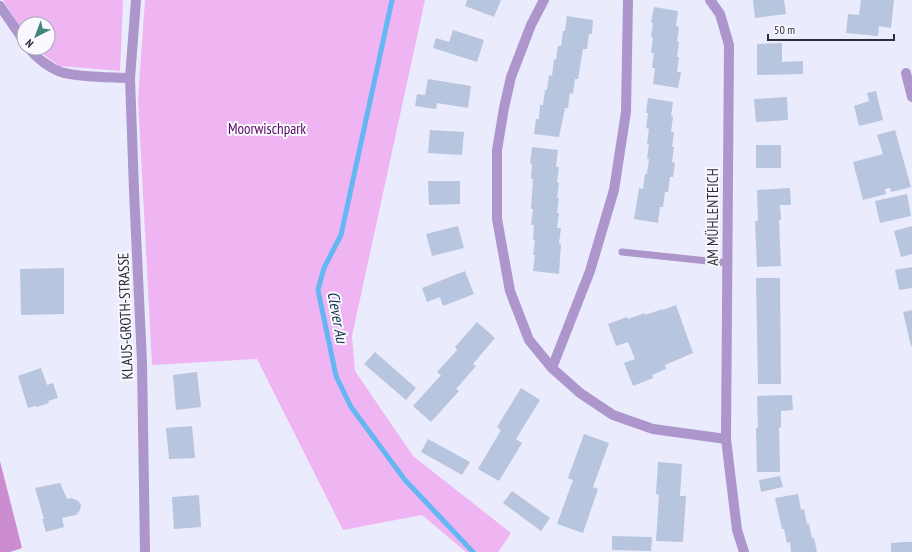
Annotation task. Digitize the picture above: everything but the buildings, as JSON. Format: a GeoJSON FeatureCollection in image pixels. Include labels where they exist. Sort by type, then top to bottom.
{"type":"FeatureCollection","features":[{"type":"Feature","properties":{"kind":"street","name":"KLAUS-GROTH-STRASSE"},"geometry":{"type":"LineString","coordinates":[[136,0],[130,78],[142,362],[145,552]]}},
{"type":"Feature","properties":{"kind":"street"},"geometry":{"type":"LineString","coordinates":[[544,0],[531,25],[511,77],[497,150],[498,219],[512,295],[529,340],[552,368],[580,393],[613,415],[653,429],[726,439]]}},
{"type":"Feature","properties":{"kind":"street"},"geometry":{"type":"LineString","coordinates":[[552,368],[590,271],[614,190],[626,112],[628,0]]}},
{"type":"Feature","properties":{"kind":"street","name":"AM MÜHLENTEICH"},"geometry":{"type":"LineString","coordinates":[[710,0],[720,14],[729,45],[726,439],[737,530],[744,552]]}},
{"type":"Feature","properties":{"kind":"street"},"geometry":{"type":"LineString","coordinates":[[0,6],[16,29]]}},
{"type":"Feature","properties":{"kind":"street"},"geometry":{"type":"LineString","coordinates":[[37,56],[61,72],[79,75],[130,78]]}},
{"type":"Feature","properties":{"kind":"street"},"geometry":{"type":"LineString","coordinates":[[906,73],[912,97]]}},
{"type":"Feature","properties":{"kind":"lane"},"geometry":{"type":"LineString","coordinates":[[622,252],[727,264]]}},
{"type":"Feature","properties":{"kind":"green space"},"geometry":{"type":"Polygon","coordinates":[[[3,0],[123,0],[120,71],[60,66],[45,56],[56,56],[56,16],[16,16],[16,20],[3,0]]]}},
{"type":"Feature","properties":{"kind":"green space","name":"Moorwischpark"},"geometry":{"type":"Polygon","coordinates":[[[145,0],[425,0],[352,336],[355,371],[413,456],[511,533],[498,552],[466,552],[422,515],[343,530],[257,359],[152,365],[138,99],[145,0]]]}},
{"type":"Feature","properties":{"kind":"shaded area"},"geometry":{"type":"Polygon","coordinates":[[[0,461],[22,548],[10,552],[0,552],[0,461]]]}},
{"type":"Feature","properties":{"kind":"waterway","name":"Clever Au"},"geometry":{"type":"LineString","coordinates":[[392,0],[341,235],[324,268],[318,290],[336,376],[351,407],[405,480],[473,552]]}}]}
